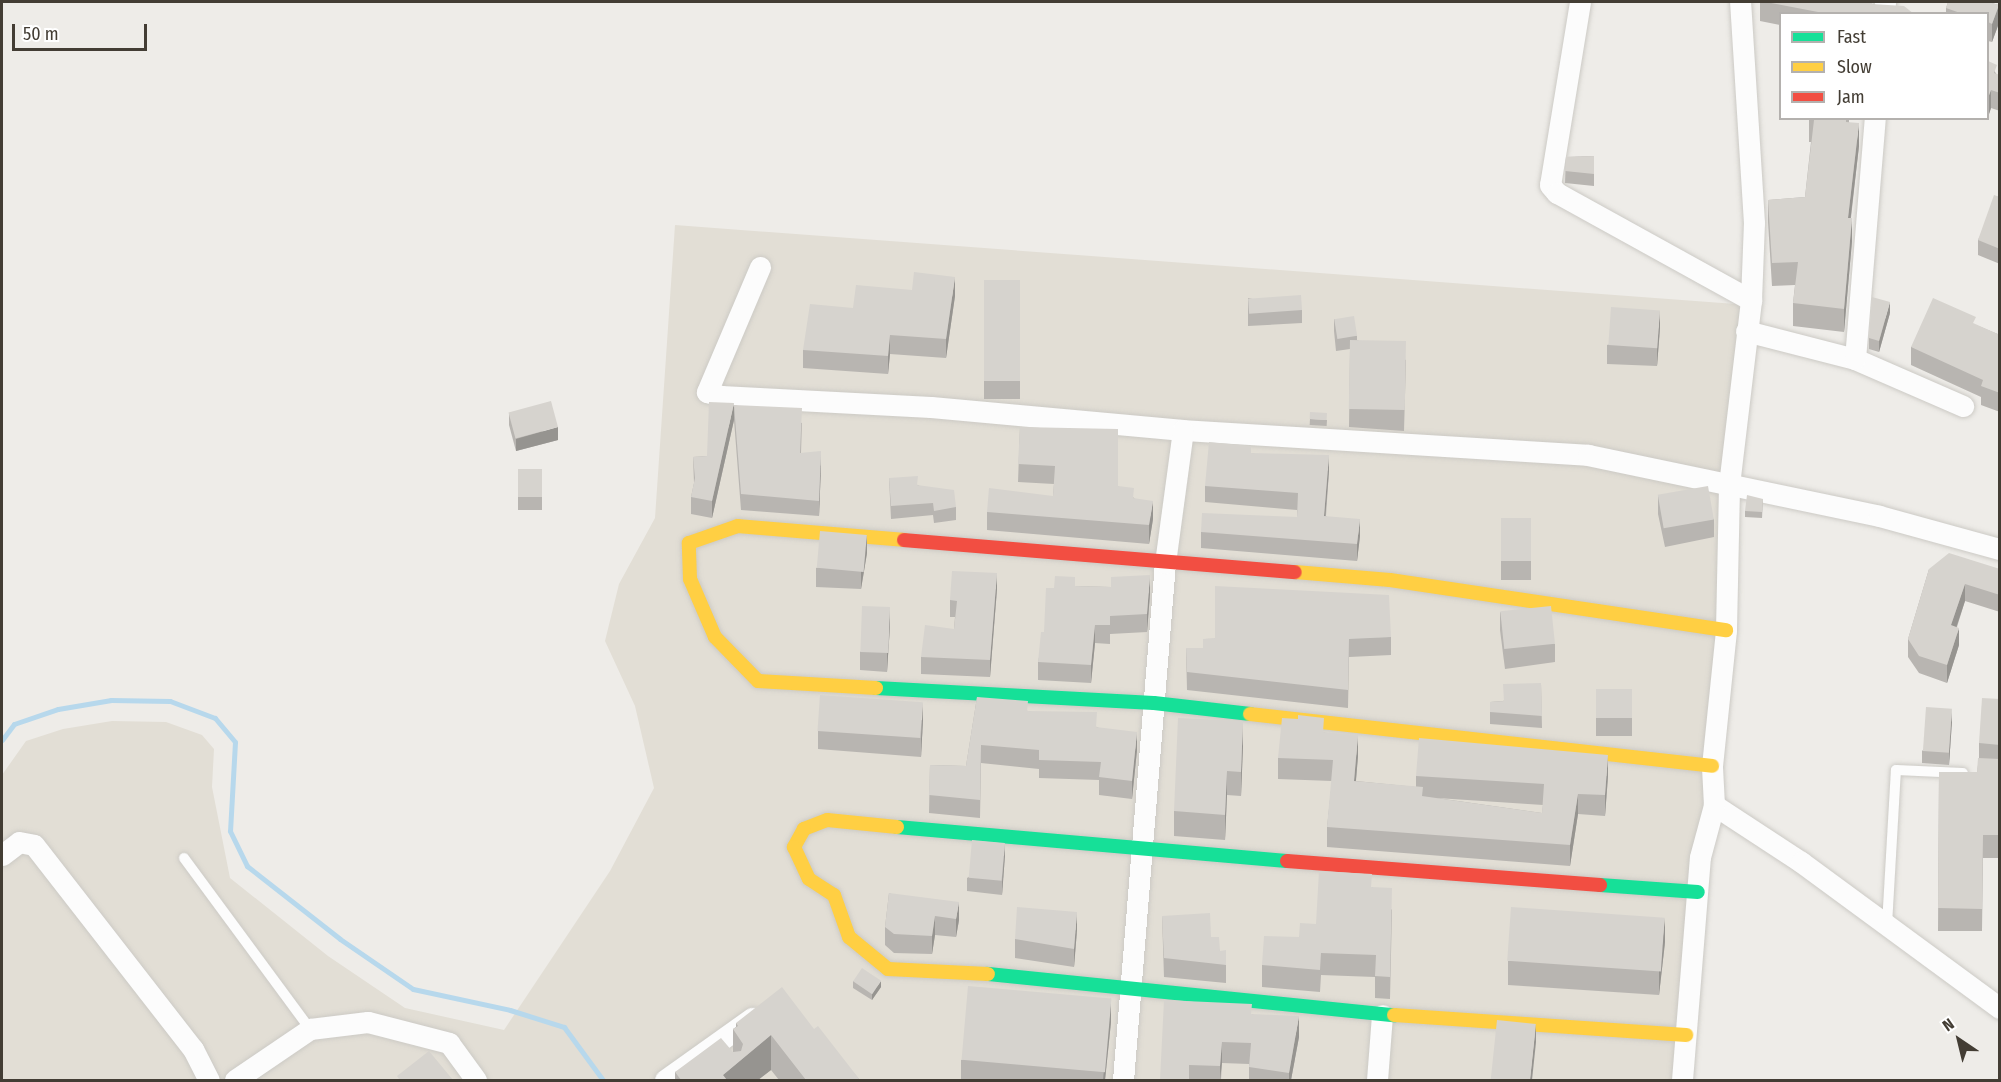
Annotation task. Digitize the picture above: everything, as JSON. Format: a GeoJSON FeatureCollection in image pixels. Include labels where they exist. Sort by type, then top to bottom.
{"type":"FeatureCollection","features":[{"type":"Feature","properties":{"kind":"street"},"geometry":{"type":"LineString","coordinates":[[1580,2],[1550,184],[1557,193],[1751,300]]}},
{"type":"Feature","properties":{"kind":"street"},"geometry":{"type":"LineString","coordinates":[[1682,1080],[1700,857],[1714,805],[1712,766],[1726,630],[1729,485],[1751,300],[1754,223],[1740,2]]}},
{"type":"Feature","properties":{"kind":"street"},"geometry":{"type":"LineString","coordinates":[[1855,359],[1875,120]]}},
{"type":"Feature","properties":{"kind":"street"},"geometry":{"type":"LineString","coordinates":[[760,267],[707,392],[721,396],[931,407],[1183,430],[1588,455],[1879,516],[2000,549]]}},
{"type":"Feature","properties":{"kind":"street"},"geometry":{"type":"LineString","coordinates":[[1746,331],[1855,359],[1963,406]]}},
{"type":"Feature","properties":{"kind":"street"},"geometry":{"type":"LineString","coordinates":[[1123,1080],[1165,563],[1183,430]]}},
{"type":"Feature","properties":{"kind":"street"},"geometry":{"type":"LineString","coordinates":[[1712,766],[1154,703],[758,681],[715,637],[690,579],[688,543],[738,526],[1390,580],[1726,630]]}},
{"type":"Feature","properties":{"kind":"street"},"geometry":{"type":"LineString","coordinates":[[1714,805],[1887,925],[2000,1008]]}},
{"type":"Feature","properties":{"kind":"street"},"geometry":{"type":"LineString","coordinates":[[1686,1035],[1382,1014],[968,972],[888,969],[849,937],[834,895],[809,879],[794,847],[804,829],[827,820],[1142,849],[1698,892]]}},
{"type":"Feature","properties":{"kind":"street"},"geometry":{"type":"LineString","coordinates":[[2,855],[19,842],[33,845],[193,1049],[208,1080]]}},
{"type":"Feature","properties":{"kind":"street"},"geometry":{"type":"LineString","coordinates":[[1377,1080],[1382,1014]]}},
{"type":"Feature","properties":{"kind":"street"},"geometry":{"type":"LineString","coordinates":[[664,1080],[714,1051],[752,1018]]}},
{"type":"Feature","properties":{"kind":"street"},"geometry":{"type":"LineString","coordinates":[[235,1080],[310,1029],[368,1022],[448,1043],[476,1080]]}},
{"type":"Feature","properties":{"kind":"lane"},"geometry":{"type":"LineString","coordinates":[[1887,925],[1896,770],[1977,773]]}},
{"type":"Feature","properties":{"kind":"lane"},"geometry":{"type":"LineString","coordinates":[[184,858],[310,1029]]}},
{"type":"Feature","properties":{"kind":"shaded area"},"geometry":{"type":"Polygon","coordinates":[[[675,225],[1749,305],[1682,1080],[2,1080],[2,775],[26,741],[63,729],[112,721],[166,722],[202,735],[214,749],[212,787],[230,878],[328,956],[405,1008],[504,1030],[610,871],[654,788],[635,706],[605,641],[619,584],[655,518],[675,225]]]}},
{"type":"Feature","properties":{"kind":"building"},"geometry":{"type":"Polygon","coordinates":[[[1766,2],[1872,2],[1872,4],[1904,6],[1912,12],[1818,12],[1766,2]]]}},
{"type":"Feature","properties":{"kind":"building"},"geometry":{"type":"Polygon","coordinates":[[[1948,2],[1988,2],[1999,5],[1992,24],[1989,22],[1989,12],[1957,12],[1946,8],[1948,2]]]}},
{"type":"Feature","properties":{"kind":"building"},"geometry":{"type":"Polygon","coordinates":[[[1989,61],[1997,65],[1994,73],[2000,75],[2000,93],[1991,90],[1989,95],[1989,61]]]}},
{"type":"Feature","properties":{"kind":"building"},"geometry":{"type":"Polygon","coordinates":[[[1814,120],[1846,120],[1846,122],[1859,123],[1848,218],[1852,218],[1844,309],[1793,303],[1798,262],[1772,263],[1768,200],[1805,197],[1814,120]]]}},
{"type":"Feature","properties":{"kind":"building"},"geometry":{"type":"Polygon","coordinates":[[[1594,156],[1594,174],[1565,171],[1566,157],[1594,156]]]}},
{"type":"Feature","properties":{"kind":"building"},"geometry":{"type":"Polygon","coordinates":[[[1994,195],[2000,197],[2000,249],[1978,240],[1994,195]]]}},
{"type":"Feature","properties":{"kind":"building"},"geometry":{"type":"Polygon","coordinates":[[[914,272],[955,277],[946,339],[890,335],[888,356],[803,350],[810,304],[853,308],[856,285],[912,290],[914,272]]]}},
{"type":"Feature","properties":{"kind":"building"},"geometry":{"type":"Polygon","coordinates":[[[984,280],[1020,280],[1020,381],[984,381],[984,280]]]}},
{"type":"Feature","properties":{"kind":"building"},"geometry":{"type":"Polygon","coordinates":[[[1301,295],[1302,310],[1249,314],[1248,299],[1301,295]]]}},
{"type":"Feature","properties":{"kind":"building"},"geometry":{"type":"Polygon","coordinates":[[[1872,297],[1890,302],[1879,341],[1869,338],[1872,297]]]}},
{"type":"Feature","properties":{"kind":"building"},"geometry":{"type":"Polygon","coordinates":[[[1933,298],[1976,317],[1973,323],[2000,335],[2000,393],[1981,386],[1983,380],[1911,347],[1933,298]]]}},
{"type":"Feature","properties":{"kind":"building"},"geometry":{"type":"Polygon","coordinates":[[[1611,307],[1660,310],[1657,348],[1608,345],[1611,307]]]}},
{"type":"Feature","properties":{"kind":"building"},"geometry":{"type":"Polygon","coordinates":[[[1354,316],[1357,336],[1337,339],[1334,319],[1354,316]]]}},
{"type":"Feature","properties":{"kind":"building"},"geometry":{"type":"Polygon","coordinates":[[[1350,340],[1406,341],[1405,410],[1349,409],[1350,340]]]}},
{"type":"Feature","properties":{"kind":"building"},"geometry":{"type":"Polygon","coordinates":[[[551,401],[558,427],[515,438],[508,412],[551,401]]]}},
{"type":"Feature","properties":{"kind":"building"},"geometry":{"type":"Polygon","coordinates":[[[709,402],[734,403],[712,501],[691,497],[695,478],[693,457],[707,456],[709,402]]]}},
{"type":"Feature","properties":{"kind":"building"},"geometry":{"type":"Polygon","coordinates":[[[734,405],[802,408],[800,453],[821,451],[819,501],[741,494],[734,405]]]}},
{"type":"Feature","properties":{"kind":"building"},"geometry":{"type":"Polygon","coordinates":[[[1310,412],[1327,413],[1327,420],[1310,419],[1310,412]]]}},
{"type":"Feature","properties":{"kind":"building"},"geometry":{"type":"Polygon","coordinates":[[[1020,427],[1118,429],[1118,486],[1134,488],[1133,498],[1153,501],[1149,525],[987,512],[989,488],[1053,496],[1055,466],[1018,464],[1020,427]]]}},
{"type":"Feature","properties":{"kind":"building"},"geometry":{"type":"Polygon","coordinates":[[[1209,442],[1251,446],[1251,453],[1329,455],[1324,516],[1360,519],[1357,544],[1201,532],[1202,513],[1297,517],[1298,493],[1205,486],[1209,442]]]}},
{"type":"Feature","properties":{"kind":"building"},"geometry":{"type":"Polygon","coordinates":[[[518,469],[542,469],[542,497],[518,497],[518,469]]]}},
{"type":"Feature","properties":{"kind":"building"},"geometry":{"type":"Polygon","coordinates":[[[918,476],[917,485],[954,490],[956,507],[934,511],[933,503],[891,506],[889,478],[918,476]]]}},
{"type":"Feature","properties":{"kind":"building"},"geometry":{"type":"Polygon","coordinates":[[[1708,486],[1714,519],[1664,528],[1658,495],[1708,486]]]}},
{"type":"Feature","properties":{"kind":"building"},"geometry":{"type":"Polygon","coordinates":[[[1747,495],[1763,499],[1762,512],[1745,511],[1747,495]]]}},
{"type":"Feature","properties":{"kind":"building"},"geometry":{"type":"Polygon","coordinates":[[[1501,518],[1531,518],[1531,561],[1501,561],[1501,518]]]}},
{"type":"Feature","properties":{"kind":"building"},"geometry":{"type":"Polygon","coordinates":[[[820,531],[867,535],[864,572],[817,568],[820,531]]]}},
{"type":"Feature","properties":{"kind":"building"},"geometry":{"type":"Polygon","coordinates":[[[1949,553],[2000,569],[2000,595],[1965,584],[1951,625],[1959,628],[1947,665],[1919,656],[1908,639],[1929,569],[1949,553]]]}},
{"type":"Feature","properties":{"kind":"building"},"geometry":{"type":"Polygon","coordinates":[[[952,571],[997,573],[990,660],[921,657],[925,625],[954,629],[957,601],[950,600],[952,571]]]}},
{"type":"Feature","properties":{"kind":"building"},"geometry":{"type":"Polygon","coordinates":[[[1150,575],[1147,614],[1110,616],[1110,625],[1095,625],[1091,665],[1038,662],[1041,632],[1044,632],[1046,588],[1054,588],[1055,576],[1075,577],[1075,586],[1111,587],[1111,577],[1150,575]]]}},
{"type":"Feature","properties":{"kind":"building"},"geometry":{"type":"Polygon","coordinates":[[[1215,586],[1389,595],[1391,637],[1349,639],[1348,690],[1187,672],[1186,648],[1203,648],[1203,639],[1215,638],[1215,586]]]}},
{"type":"Feature","properties":{"kind":"building"},"geometry":{"type":"Polygon","coordinates":[[[862,606],[890,607],[888,653],[860,652],[862,606]]]}},
{"type":"Feature","properties":{"kind":"building"},"geometry":{"type":"Polygon","coordinates":[[[1551,606],[1555,644],[1504,649],[1500,611],[1551,606]]]}},
{"type":"Feature","properties":{"kind":"building"},"geometry":{"type":"Polygon","coordinates":[[[1541,683],[1542,716],[1490,712],[1490,702],[1504,701],[1503,684],[1541,683]]]}},
{"type":"Feature","properties":{"kind":"building"},"geometry":{"type":"Polygon","coordinates":[[[1596,689],[1632,689],[1632,718],[1596,718],[1596,689]]]}},
{"type":"Feature","properties":{"kind":"building"},"geometry":{"type":"Polygon","coordinates":[[[820,695],[923,702],[920,738],[817,731],[820,695]]]}},
{"type":"Feature","properties":{"kind":"building"},"geometry":{"type":"Polygon","coordinates":[[[977,697],[1028,701],[1027,711],[1097,712],[1096,727],[1137,732],[1132,781],[1099,777],[1101,762],[1039,760],[1039,750],[981,745],[980,800],[929,795],[930,765],[966,766],[977,697]]]}},
{"type":"Feature","properties":{"kind":"building"},"geometry":{"type":"Polygon","coordinates":[[[1982,698],[2000,699],[2000,745],[1979,743],[1982,698]]]}},
{"type":"Feature","properties":{"kind":"building"},"geometry":{"type":"Polygon","coordinates":[[[1926,707],[1952,709],[1949,753],[1923,751],[1926,707]]]}},
{"type":"Feature","properties":{"kind":"building"},"geometry":{"type":"Polygon","coordinates":[[[1298,715],[1324,718],[1323,732],[1358,735],[1354,781],[1423,787],[1422,796],[1542,813],[1544,784],[1416,776],[1419,738],[1608,755],[1605,795],[1578,794],[1570,845],[1327,827],[1333,760],[1278,758],[1282,718],[1298,719],[1298,715]]]}},
{"type":"Feature","properties":{"kind":"building"},"geometry":{"type":"Polygon","coordinates":[[[1178,718],[1243,721],[1241,772],[1227,771],[1225,815],[1174,811],[1178,718]]]}},
{"type":"Feature","properties":{"kind":"building"},"geometry":{"type":"Polygon","coordinates":[[[1978,758],[2000,759],[2000,835],[1983,835],[1982,909],[1938,908],[1939,772],[1977,772],[1978,758]]]}},
{"type":"Feature","properties":{"kind":"building"},"geometry":{"type":"Polygon","coordinates":[[[972,840],[1005,843],[1002,881],[969,878],[972,840]]]}},
{"type":"Feature","properties":{"kind":"building"},"geometry":{"type":"Polygon","coordinates":[[[1319,871],[1372,874],[1371,887],[1392,888],[1390,977],[1375,976],[1376,955],[1321,953],[1320,970],[1262,965],[1264,936],[1299,937],[1300,923],[1316,924],[1319,871]]]}},
{"type":"Feature","properties":{"kind":"building"},"geometry":{"type":"Polygon","coordinates":[[[889,893],[959,902],[956,919],[935,916],[932,936],[894,934],[885,927],[889,893]]]}},
{"type":"Feature","properties":{"kind":"building"},"geometry":{"type":"Polygon","coordinates":[[[1017,907],[1077,912],[1074,949],[1015,939],[1017,907]]]}},
{"type":"Feature","properties":{"kind":"building"},"geometry":{"type":"Polygon","coordinates":[[[1511,907],[1665,918],[1661,972],[1507,961],[1511,907]]]}},
{"type":"Feature","properties":{"kind":"building"},"geometry":{"type":"Polygon","coordinates":[[[1210,913],[1211,937],[1219,937],[1220,951],[1226,950],[1226,965],[1164,958],[1162,916],[1210,913]]]}},
{"type":"Feature","properties":{"kind":"building"},"geometry":{"type":"Polygon","coordinates":[[[862,968],[881,981],[872,994],[853,981],[862,968]]]}},
{"type":"Feature","properties":{"kind":"building"},"geometry":{"type":"Polygon","coordinates":[[[968,986],[1111,999],[1105,1072],[962,1060],[968,986]]]}},
{"type":"Feature","properties":{"kind":"building"},"geometry":{"type":"Polygon","coordinates":[[[782,987],[814,1029],[818,1026],[860,1080],[806,1080],[771,1035],[723,1075],[727,1080],[681,1080],[675,1072],[721,1038],[733,1052],[741,1051],[743,1044],[733,1029],[738,1026],[736,1023],[782,987]]]}},
{"type":"Feature","properties":{"kind":"building"},"geometry":{"type":"Polygon","coordinates":[[[1164,1000],[1252,1004],[1251,1014],[1299,1016],[1289,1073],[1249,1067],[1251,1043],[1222,1042],[1220,1066],[1189,1065],[1189,1080],[1160,1080],[1164,1000]]]}},
{"type":"Feature","properties":{"kind":"building"},"geometry":{"type":"Polygon","coordinates":[[[1497,1020],[1536,1024],[1530,1080],[1491,1080],[1497,1020]]]}},
{"type":"Feature","properties":{"kind":"building"},"geometry":{"type":"Polygon","coordinates":[[[429,1051],[453,1080],[398,1080],[397,1076],[429,1051]]]}},
{"type":"Feature","properties":{"kind":"waterway"},"geometry":{"type":"LineString","coordinates":[[2,740],[14,724],[58,709],[111,700],[170,701],[215,718],[235,742],[230,831],[247,866],[340,939],[413,989],[510,1010],[564,1027],[603,1080]]}},
{"type":"Feature","properties":{"kind":"traffic: fast"},"geometry":{"type":"LineString","coordinates":[[876,688],[1154,703],[1250,714]]}},
{"type":"Feature","properties":{"kind":"traffic: fast"},"geometry":{"type":"LineString","coordinates":[[897,827],[1287,861]]}},
{"type":"Feature","properties":{"kind":"traffic: fast"},"geometry":{"type":"LineString","coordinates":[[1600,885],[1698,892]]}},
{"type":"Feature","properties":{"kind":"traffic: fast"},"geometry":{"type":"LineString","coordinates":[[988,974],[1394,1015]]}},
{"type":"Feature","properties":{"kind":"traffic: slow"},"geometry":{"type":"LineString","coordinates":[[876,688],[758,681],[715,637],[690,579],[689,543],[738,526],[904,540]]}},
{"type":"Feature","properties":{"kind":"traffic: slow"},"geometry":{"type":"LineString","coordinates":[[1295,572],[1390,580],[1726,630]]}},
{"type":"Feature","properties":{"kind":"traffic: slow"},"geometry":{"type":"LineString","coordinates":[[1250,714],[1712,766]]}},
{"type":"Feature","properties":{"kind":"traffic: slow"},"geometry":{"type":"LineString","coordinates":[[897,827],[827,820],[804,829],[794,847],[809,879],[834,895],[849,937],[888,969],[988,974]]}},
{"type":"Feature","properties":{"kind":"traffic: slow"},"geometry":{"type":"LineString","coordinates":[[1394,1015],[1686,1035]]}},
{"type":"Feature","properties":{"kind":"traffic: jam"},"geometry":{"type":"LineString","coordinates":[[904,540],[1295,572]]}},
{"type":"Feature","properties":{"kind":"traffic: jam"},"geometry":{"type":"LineString","coordinates":[[1287,861],[1600,885]]}}]}
